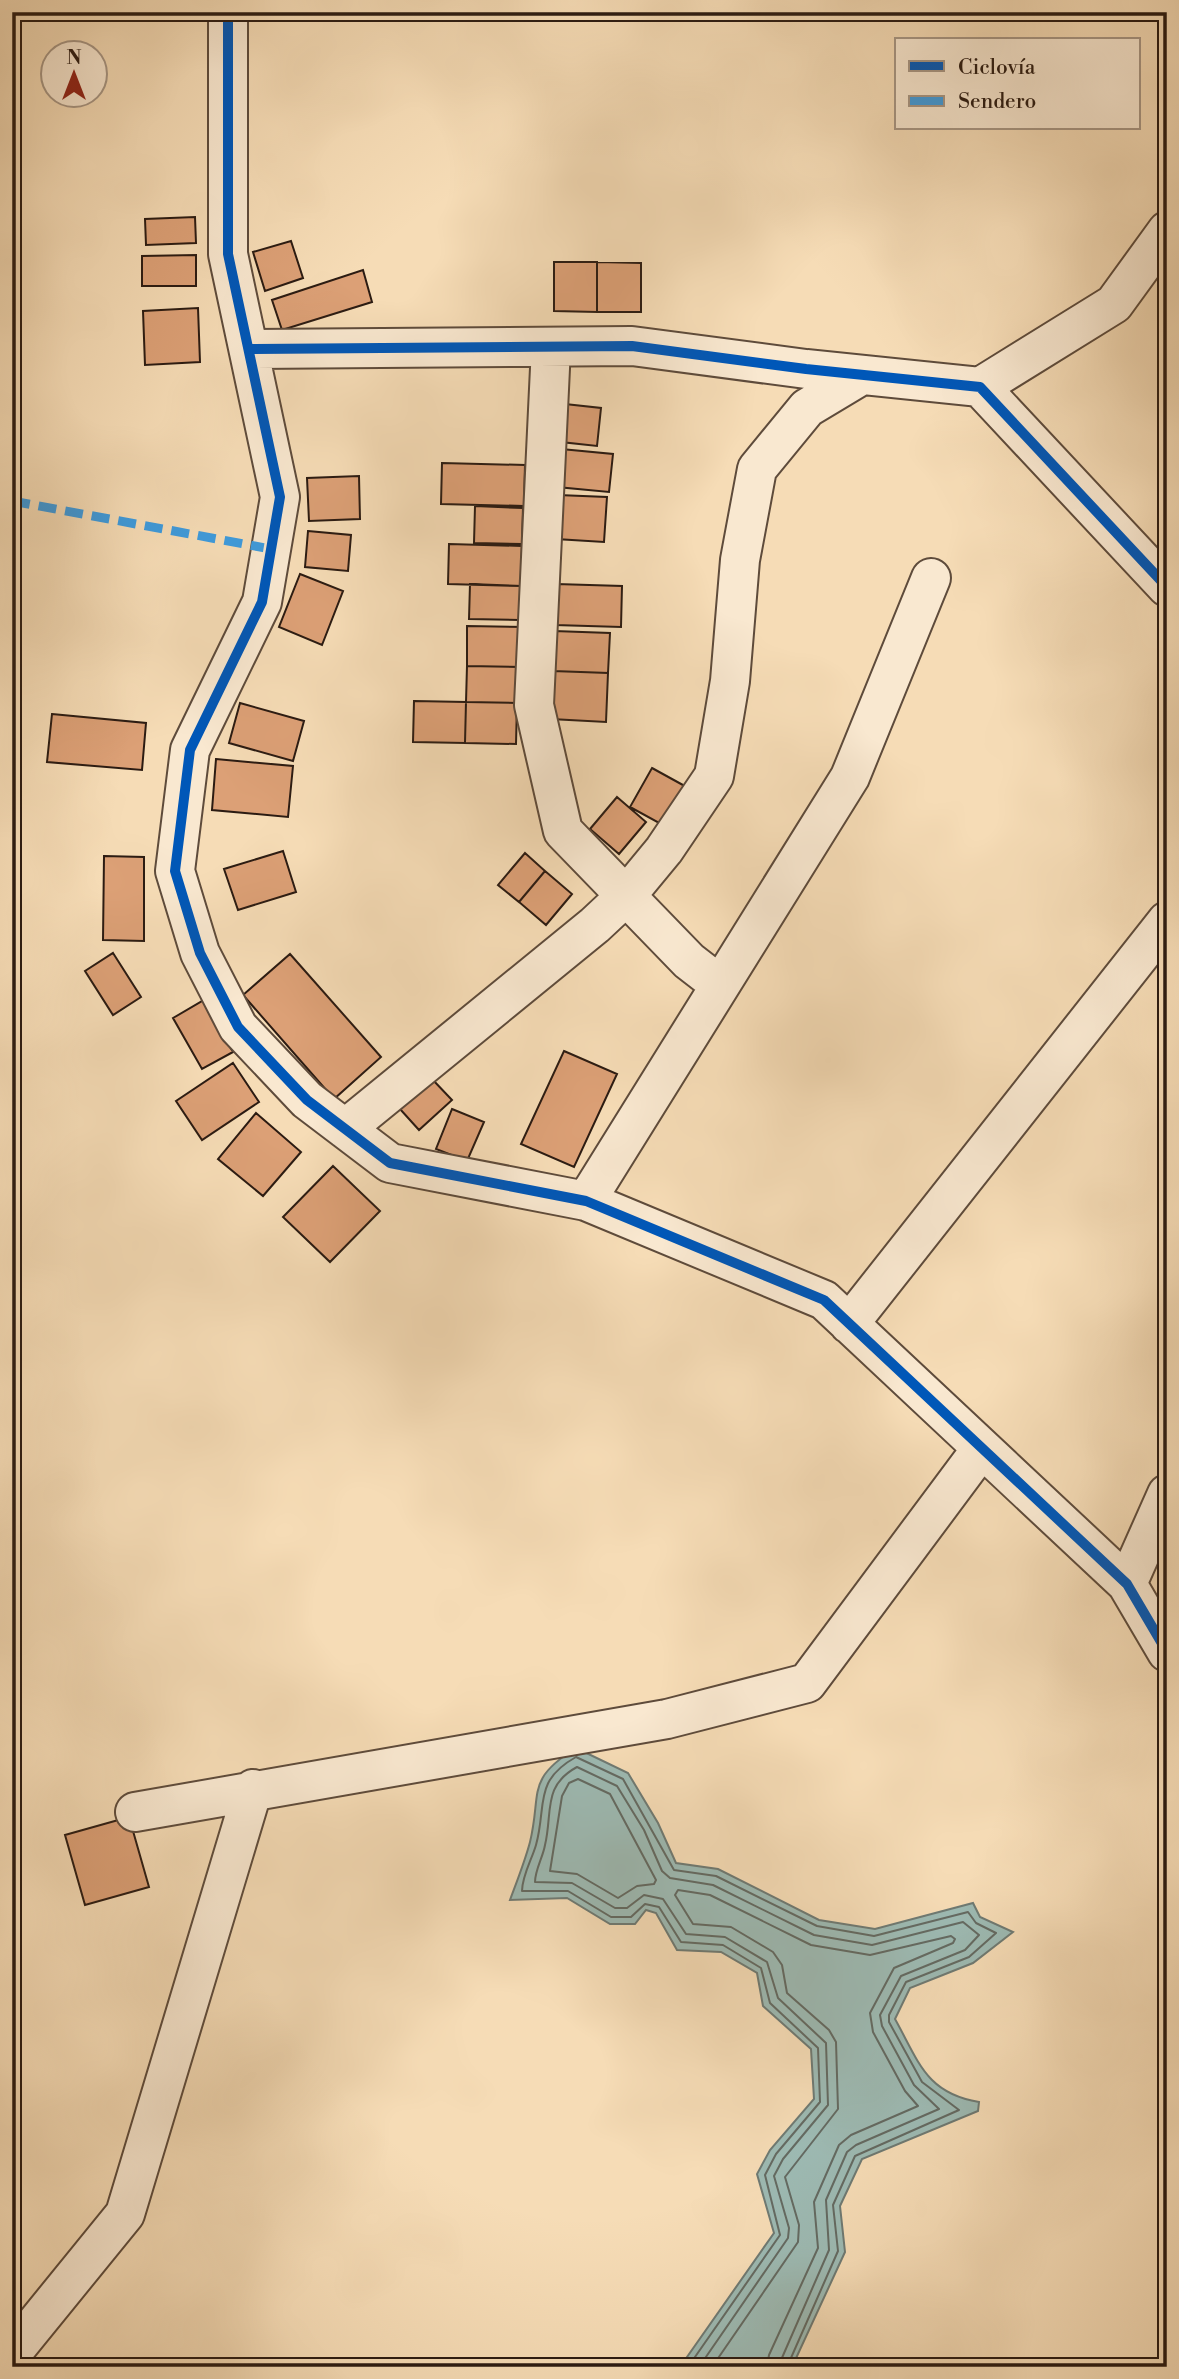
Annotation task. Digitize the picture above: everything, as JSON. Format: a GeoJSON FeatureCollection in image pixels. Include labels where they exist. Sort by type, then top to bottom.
{"type":"FeatureCollection","features":[{"type":"Feature","properties":{"kind":"street"},"geometry":{"type":"LineString","coordinates":[[228,12],[228,254],[280,497],[262,602],[190,750],[176,872],[200,953],[238,1027],[307,1100],[390,1163],[586,1201],[824,1300],[1127,1584],[1167,1652]]}},
{"type":"Feature","properties":{"kind":"street"},"geometry":{"type":"LineString","coordinates":[[249,349],[632,346],[980,387],[1114,304],[1167,232]]}},
{"type":"Feature","properties":{"kind":"street"},"geometry":{"type":"LineString","coordinates":[[551,346],[534,705],[563,831],[689,961],[720,985]]}},
{"type":"Feature","properties":{"kind":"street"},"geometry":{"type":"LineString","coordinates":[[345,1129],[595,925],[626,896],[664,850],[714,776],[730,681],[740,559],[757,469],[807,408],[862,375]]}},
{"type":"Feature","properties":{"kind":"street"},"geometry":{"type":"LineString","coordinates":[[980,387],[1167,587]]}},
{"type":"Feature","properties":{"kind":"street"},"geometry":{"type":"LineString","coordinates":[[586,1201],[850,777],[931,578]]}},
{"type":"Feature","properties":{"kind":"street"},"geometry":{"type":"LineString","coordinates":[[849,1324],[1167,921]]}},
{"type":"Feature","properties":{"kind":"street"},"geometry":{"type":"LineString","coordinates":[[135,1812],[253,1789],[667,1719],[807,1683],[982,1448]]}},
{"type":"Feature","properties":{"kind":"street"},"geometry":{"type":"LineString","coordinates":[[1127,1584],[1167,1494]]}},
{"type":"Feature","properties":{"kind":"street"},"geometry":{"type":"LineString","coordinates":[[12,2353],[125,2214],[253,1789]]}},
{"type":"Feature","properties":{"kind":"water"},"geometry":{"type":"Polygon","coordinates":[[[576,1748],[628,1773],[658,1823],[676,1863],[718,1869],[819,1920],[875,1929],[973,1903],[980,1917],[1013,1932],[973,1963],[910,1988],[895,2019],[918,2062],[935,2083],[947,2091],[979,2102],[978,2111],[862,2159],[840,2206],[845,2252],[792,2367],[680,2367],[774,2233],[757,2174],[770,2150],[814,2099],[811,2049],[763,2006],[757,1973],[721,1952],[677,1950],[656,1913],[646,1910],[635,1924],[610,1924],[567,1898],[510,1900],[530,1842],[538,1788],[549,1769],[576,1748]]]}},
{"type":"Feature","properties":{"kind":"building"},"geometry":{"type":"Polygon","coordinates":[[[195,217],[196,243],[146,245],[145,219],[195,217]]]}},
{"type":"Feature","properties":{"kind":"building"},"geometry":{"type":"Polygon","coordinates":[[[291,241],[303,278],[265,291],[253,252],[291,241]]]}},
{"type":"Feature","properties":{"kind":"building"},"geometry":{"type":"Polygon","coordinates":[[[196,255],[196,286],[142,286],[142,256],[196,255]]]}},
{"type":"Feature","properties":{"kind":"building"},"geometry":{"type":"Polygon","coordinates":[[[554,262],[597,262],[597,312],[554,311],[554,262]]]}},
{"type":"Feature","properties":{"kind":"building"},"geometry":{"type":"Polygon","coordinates":[[[597,262],[641,263],[641,312],[597,312],[597,262]]]}},
{"type":"Feature","properties":{"kind":"building"},"geometry":{"type":"Polygon","coordinates":[[[363,270],[372,302],[282,330],[272,300],[363,270]]]}},
{"type":"Feature","properties":{"kind":"building"},"geometry":{"type":"Polygon","coordinates":[[[198,308],[200,362],[145,365],[143,311],[198,308]]]}},
{"type":"Feature","properties":{"kind":"building"},"geometry":{"type":"Polygon","coordinates":[[[565,404],[601,408],[597,446],[561,442],[565,404]]]}},
{"type":"Feature","properties":{"kind":"building"},"geometry":{"type":"Polygon","coordinates":[[[561,449],[613,454],[609,492],[557,487],[561,449]]]}},
{"type":"Feature","properties":{"kind":"building"},"geometry":{"type":"Polygon","coordinates":[[[442,463],[525,465],[524,506],[441,504],[442,463]]]}},
{"type":"Feature","properties":{"kind":"building"},"geometry":{"type":"Polygon","coordinates":[[[359,476],[360,519],[309,521],[307,478],[359,476]]]}},
{"type":"Feature","properties":{"kind":"building"},"geometry":{"type":"Polygon","coordinates":[[[558,495],[607,497],[604,542],[556,539],[558,495]]]}},
{"type":"Feature","properties":{"kind":"building"},"geometry":{"type":"Polygon","coordinates":[[[475,506],[523,508],[522,544],[474,543],[475,506]]]}},
{"type":"Feature","properties":{"kind":"building"},"geometry":{"type":"Polygon","coordinates":[[[308,531],[351,535],[348,571],[305,567],[308,531]]]}},
{"type":"Feature","properties":{"kind":"building"},"geometry":{"type":"Polygon","coordinates":[[[449,544],[522,546],[521,586],[448,584],[449,544]]]}},
{"type":"Feature","properties":{"kind":"building"},"geometry":{"type":"Polygon","coordinates":[[[300,574],[343,591],[322,645],[279,627],[300,574]]]}},
{"type":"Feature","properties":{"kind":"building"},"geometry":{"type":"Polygon","coordinates":[[[470,584],[521,586],[520,620],[469,619],[470,584]]]}},
{"type":"Feature","properties":{"kind":"building"},"geometry":{"type":"Polygon","coordinates":[[[556,584],[622,586],[621,627],[555,625],[556,584]]]}},
{"type":"Feature","properties":{"kind":"building"},"geometry":{"type":"Polygon","coordinates":[[[467,626],[527,627],[527,667],[467,666],[467,626]]]}},
{"type":"Feature","properties":{"kind":"building"},"geometry":{"type":"Polygon","coordinates":[[[554,631],[610,633],[608,673],[553,671],[554,631]]]}},
{"type":"Feature","properties":{"kind":"building"},"geometry":{"type":"Polygon","coordinates":[[[467,666],[518,667],[517,703],[466,702],[467,666]]]}},
{"type":"Feature","properties":{"kind":"building"},"geometry":{"type":"Polygon","coordinates":[[[553,671],[608,673],[606,722],[551,719],[553,671]]]}},
{"type":"Feature","properties":{"kind":"building"},"geometry":{"type":"Polygon","coordinates":[[[414,701],[466,702],[465,743],[413,742],[414,701]]]}},
{"type":"Feature","properties":{"kind":"building"},"geometry":{"type":"Polygon","coordinates":[[[466,702],[517,703],[516,744],[465,743],[466,702]]]}},
{"type":"Feature","properties":{"kind":"building"},"geometry":{"type":"Polygon","coordinates":[[[240,703],[304,721],[293,761],[229,743],[240,703]]]}},
{"type":"Feature","properties":{"kind":"building"},"geometry":{"type":"Polygon","coordinates":[[[52,714],[146,723],[142,770],[47,762],[52,714]]]}},
{"type":"Feature","properties":{"kind":"building"},"geometry":{"type":"Polygon","coordinates":[[[216,759],[293,766],[288,817],[212,810],[216,759]]]}},
{"type":"Feature","properties":{"kind":"building"},"geometry":{"type":"Polygon","coordinates":[[[652,768],[692,790],[670,829],[630,807],[652,768]]]}},
{"type":"Feature","properties":{"kind":"building"},"geometry":{"type":"Polygon","coordinates":[[[617,797],[646,822],[619,854],[590,829],[617,797]]]}},
{"type":"Feature","properties":{"kind":"building"},"geometry":{"type":"Polygon","coordinates":[[[283,851],[296,892],[238,910],[224,869],[283,851]]]}},
{"type":"Feature","properties":{"kind":"building"},"geometry":{"type":"Polygon","coordinates":[[[525,853],[545,871],[519,902],[498,885],[525,853]]]}},
{"type":"Feature","properties":{"kind":"building"},"geometry":{"type":"Polygon","coordinates":[[[104,856],[144,857],[144,941],[103,940],[104,856]]]}},
{"type":"Feature","properties":{"kind":"building"},"geometry":{"type":"Polygon","coordinates":[[[545,871],[572,894],[546,925],[519,902],[545,871]]]}},
{"type":"Feature","properties":{"kind":"building"},"geometry":{"type":"Polygon","coordinates":[[[113,953],[141,997],[113,1015],[85,971],[113,953]]]}},
{"type":"Feature","properties":{"kind":"building"},"geometry":{"type":"Polygon","coordinates":[[[290,954],[381,1057],[334,1099],[243,995],[290,954]]]}},
{"type":"Feature","properties":{"kind":"building"},"geometry":{"type":"Polygon","coordinates":[[[204,1000],[233,1052],[202,1069],[173,1018],[204,1000]]]}},
{"type":"Feature","properties":{"kind":"building"},"geometry":{"type":"Polygon","coordinates":[[[564,1051],[617,1074],[574,1167],[521,1144],[564,1051]]]}},
{"type":"Feature","properties":{"kind":"building"},"geometry":{"type":"Polygon","coordinates":[[[233,1063],[259,1102],[202,1140],[176,1101],[233,1063]]]}},
{"type":"Feature","properties":{"kind":"building"},"geometry":{"type":"Polygon","coordinates":[[[432,1079],[452,1100],[419,1130],[400,1109],[432,1079]]]}},
{"type":"Feature","properties":{"kind":"building"},"geometry":{"type":"Polygon","coordinates":[[[452,1109],[484,1122],[467,1161],[436,1149],[452,1109]]]}},
{"type":"Feature","properties":{"kind":"building"},"geometry":{"type":"Polygon","coordinates":[[[256,1113],[301,1152],[263,1196],[218,1159],[256,1113]]]}},
{"type":"Feature","properties":{"kind":"building"},"geometry":{"type":"Polygon","coordinates":[[[333,1166],[380,1211],[330,1262],[283,1217],[333,1166]]]}},
{"type":"Feature","properties":{"kind":"building"},"geometry":{"type":"Polygon","coordinates":[[[129,1817],[149,1887],[85,1905],[65,1835],[129,1817]]]}},
{"type":"Feature","properties":{"kind":"waterway"},"geometry":{"type":"LineString","coordinates":[[1164,12],[1167,19]]}},
{"type":"Feature","properties":{"kind":"marked path"},"geometry":{"type":"LineString","coordinates":[[12,501],[271,549]]}},
{"type":"Feature","properties":{"kind":"marked path"},"geometry":{"type":"LineString","coordinates":[[12,2360],[14,2367]]}},
{"type":"Feature","properties":{"kind":"cycle path"},"geometry":{"type":"LineString","coordinates":[[228,12],[228,254],[280,497],[262,602],[190,750],[175,871],[200,953],[238,1027],[307,1100],[390,1163],[586,1201],[824,1300],[1127,1584],[1167,1652]]}},
{"type":"Feature","properties":{"kind":"cycle path"},"geometry":{"type":"LineString","coordinates":[[249,349],[632,346],[806,369],[980,387],[1167,587]]}}]}
